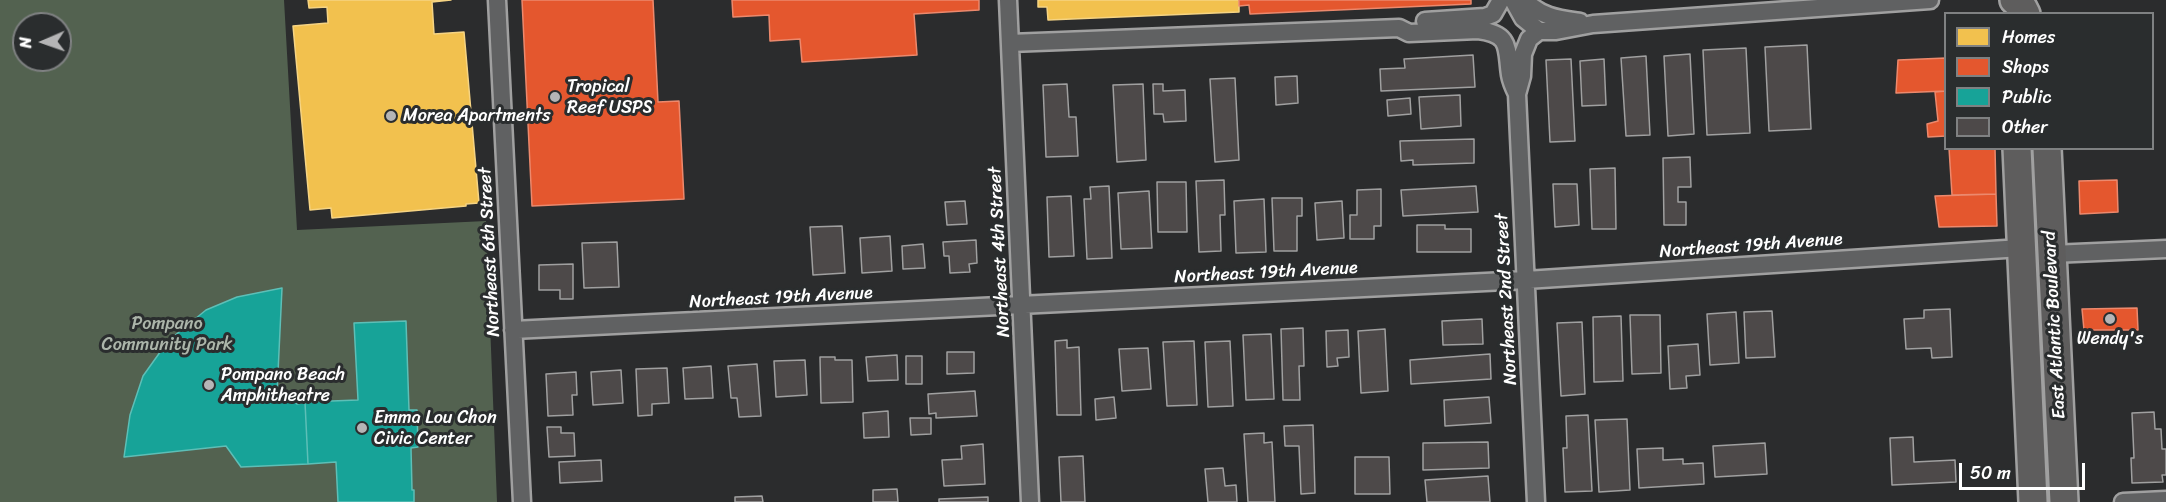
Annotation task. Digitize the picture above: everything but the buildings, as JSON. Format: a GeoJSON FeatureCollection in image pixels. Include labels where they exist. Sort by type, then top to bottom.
{"type":"FeatureCollection","features":[{"type":"Feature","properties":{"kind":"main road"},"geometry":{"type":"LineString","coordinates":[[2012,0],[2025,12]]}},
{"type":"Feature","properties":{"kind":"main road","name":"East Atlantic Boulevard"},"geometry":{"type":"LineString","coordinates":[[2017,150],[2033,502]]}},
{"type":"Feature","properties":{"kind":"main road","name":"East Atlantic Boulevard"},"geometry":{"type":"LineString","coordinates":[[2047,150],[2064,502]]}},
{"type":"Feature","properties":{"kind":"street","name":"Northeast 6th Street"},"geometry":{"type":"LineString","coordinates":[[497,0],[522,502]]}},
{"type":"Feature","properties":{"kind":"street","name":"Northeast 4th Street"},"geometry":{"type":"LineString","coordinates":[[1008,0],[1030,502]]}},
{"type":"Feature","properties":{"kind":"street"},"geometry":{"type":"LineString","coordinates":[[1513,0],[1523,18],[1539,31],[1556,31],[1593,24],[1930,0]]}},
{"type":"Feature","properties":{"kind":"street"},"geometry":{"type":"LineString","coordinates":[[1525,0],[1540,13],[1552,18],[1593,24]]}},
{"type":"Feature","properties":{"kind":"street"},"geometry":{"type":"LineString","coordinates":[[1010,43],[1399,28],[1408,22],[1477,18],[1497,7]]}},
{"type":"Feature","properties":{"kind":"street","name":"Northeast 2nd Street"},"geometry":{"type":"LineString","coordinates":[[1399,28],[1409,33],[1487,31],[1501,37],[1508,49],[1510,76],[1516,94],[1536,502]]}},
{"type":"Feature","properties":{"kind":"street","name":"Northeast 2nd Street"},"geometry":{"type":"LineString","coordinates":[[1516,94],[1522,76],[1525,45],[1539,31]]}},
{"type":"Feature","properties":{"kind":"street","name":"Northeast 19th Avenue"},"geometry":{"type":"LineString","coordinates":[[513,330],[1526,280],[2021,248]]}},
{"type":"Feature","properties":{"kind":"street"},"geometry":{"type":"LineString","coordinates":[[2052,254],[2166,249]]}},
{"type":"Feature","properties":{"kind":"street"},"geometry":{"type":"LineString","coordinates":[[2124,502],[2166,500]]}},
{"type":"Feature","properties":{"kind":"green space","name":"Pompano Community Park"},"geometry":{"type":"Polygon","coordinates":[[[0,0],[284,0],[297,230],[486,221],[497,502],[0,502],[0,0]]]}},
{"type":"Feature","properties":{"kind":"place","name":"Tropical Reef USPS"},"geometry":{"type":"Point","coordinates":[555,97]}},
{"type":"Feature","properties":{"kind":"place","name":"Morea Apartments"},"geometry":{"type":"Point","coordinates":[391,116]}},
{"type":"Feature","properties":{"kind":"place","name":"Wendy's"},"geometry":{"type":"Point","coordinates":[2110,319]}},
{"type":"Feature","properties":{"kind":"place","name":"Pompano Beach Amphitheatre"},"geometry":{"type":"Point","coordinates":[209,385]}},
{"type":"Feature","properties":{"kind":"place","name":"Emma Lou Chon Civic Center"},"geometry":{"type":"Point","coordinates":[362,428]}}]}
